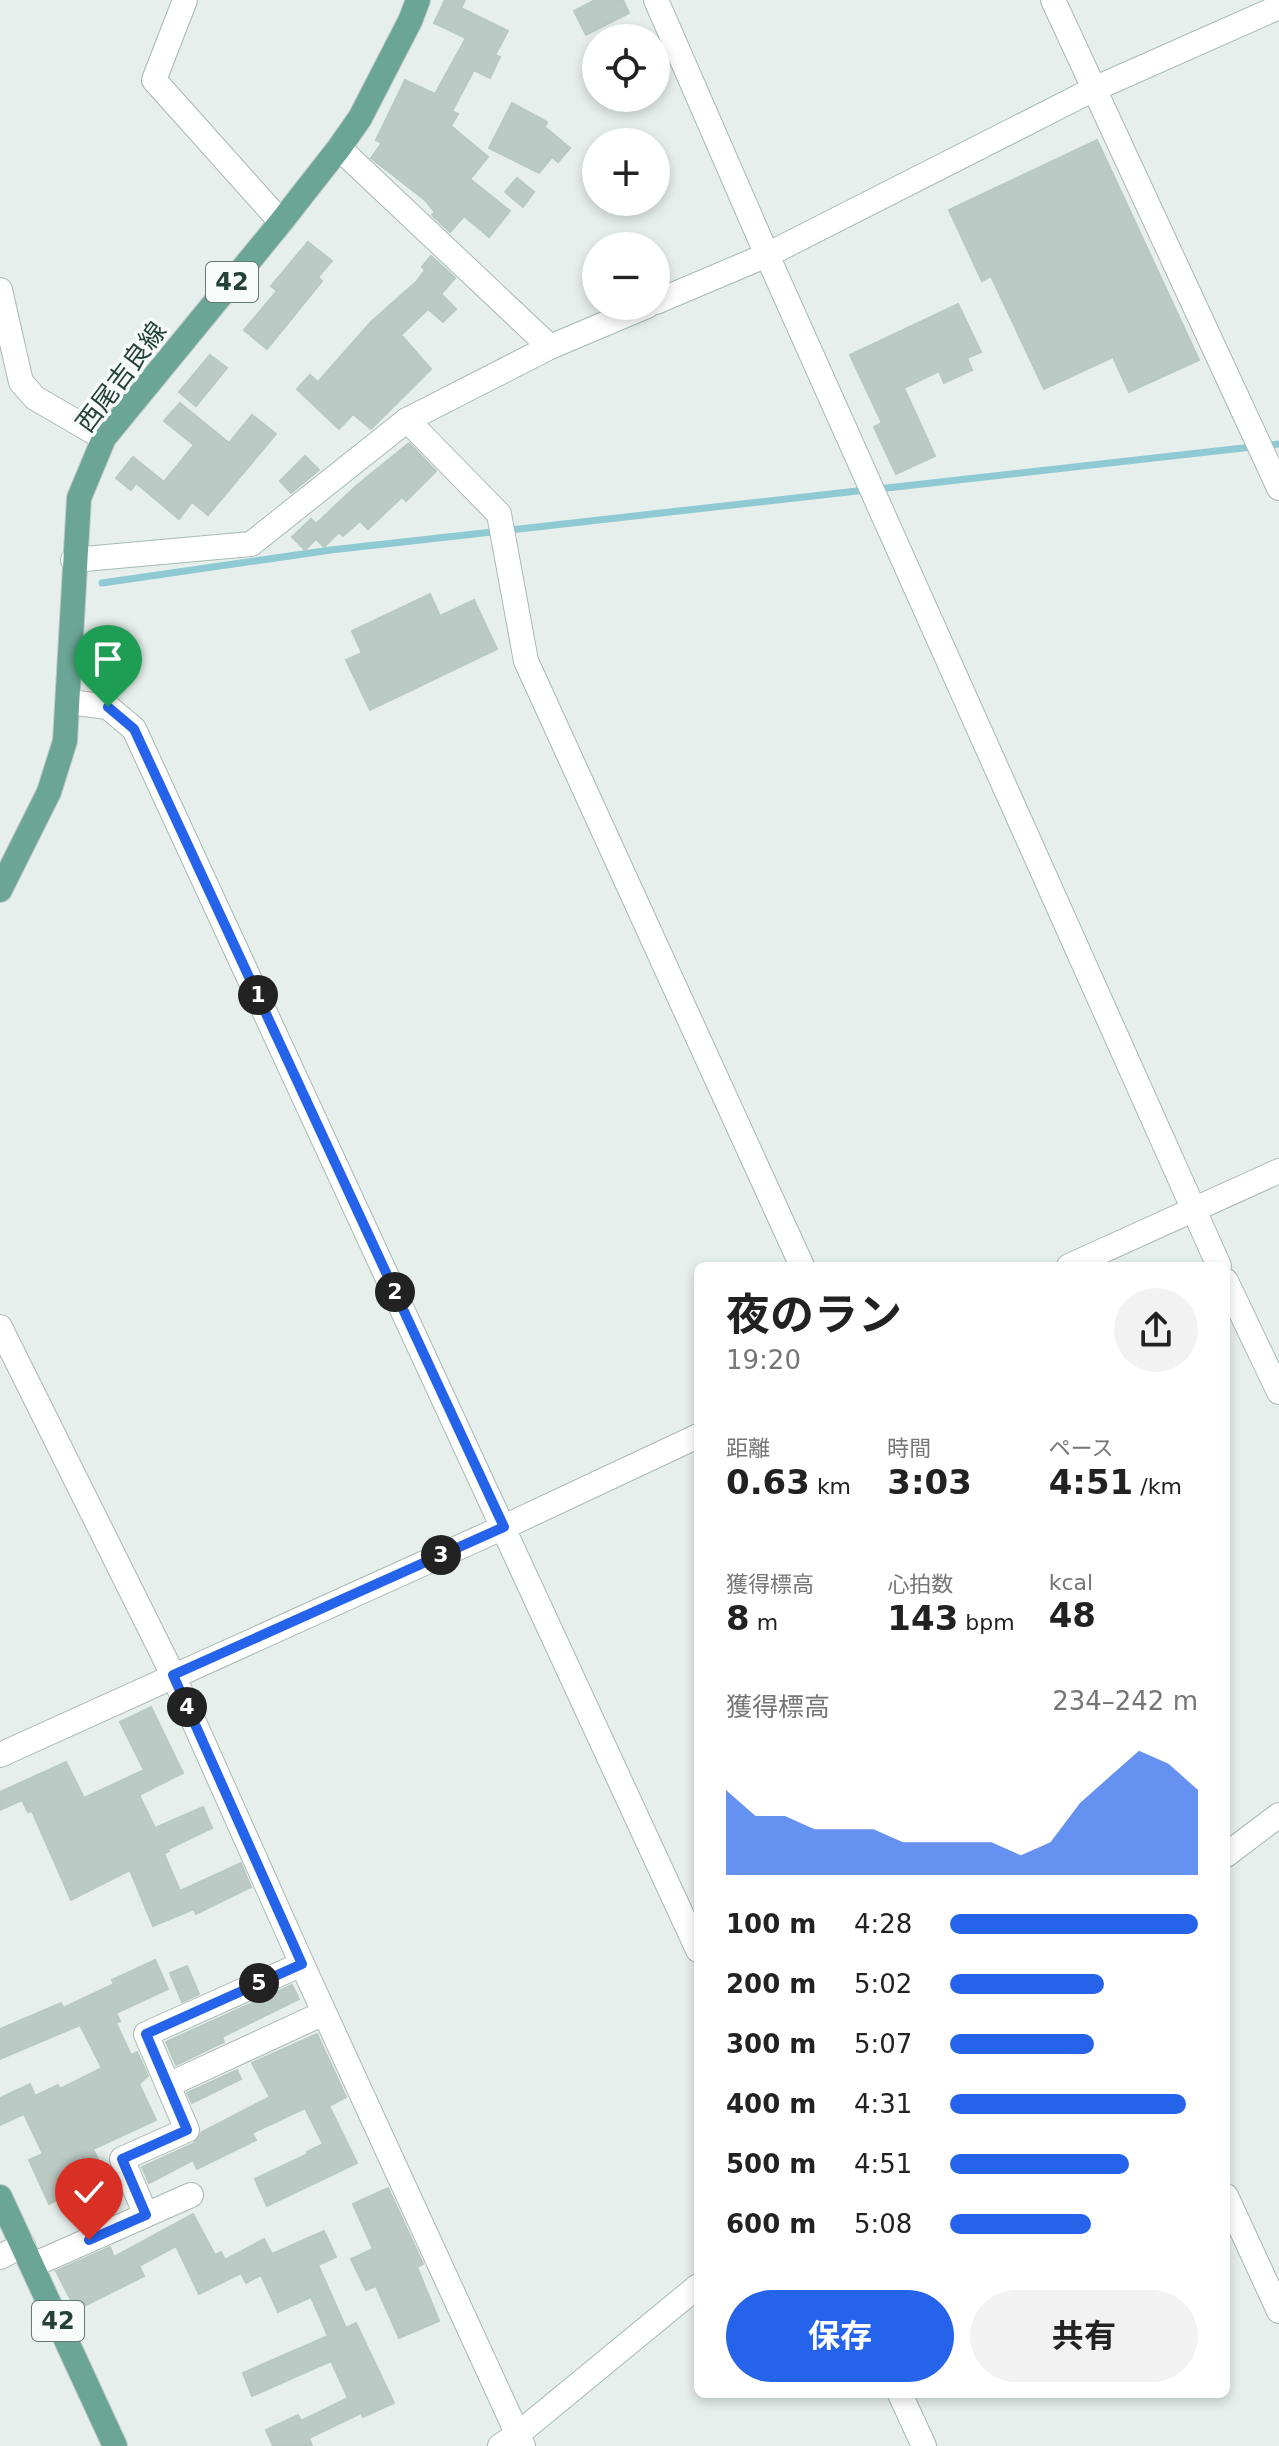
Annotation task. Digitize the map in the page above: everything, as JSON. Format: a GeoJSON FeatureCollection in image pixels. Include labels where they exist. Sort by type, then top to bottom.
{"type":"FeatureCollection","features":[{"type":"Feature","properties":{"kind":"main road","name":"西尾吉良線"},"geometry":{"type":"LineString","coordinates":[[0,890],[49,792],[65,741],[79,498],[104,438],[339,148],[360,118],[418,0]]}},
{"type":"Feature","properties":{"kind":"main road","name":"42"},"geometry":{"type":"LineString","coordinates":[[0,2197],[115,2446]]}},
{"type":"Feature","properties":{"kind":"street"},"geometry":{"type":"LineString","coordinates":[[185,0],[154,80],[281,222]]}},
{"type":"Feature","properties":{"kind":"street"},"geometry":{"type":"LineString","coordinates":[[656,0],[1217,1262]]}},
{"type":"Feature","properties":{"kind":"street"},"geometry":{"type":"LineString","coordinates":[[1053,0],[1279,488]]}},
{"type":"Feature","properties":{"kind":"street"},"geometry":{"type":"LineString","coordinates":[[670,296],[767,255],[1094,89],[1279,7]]}},
{"type":"Feature","properties":{"kind":"street"},"geometry":{"type":"LineString","coordinates":[[339,148],[550,347]]}},
{"type":"Feature","properties":{"kind":"street"},"geometry":{"type":"LineString","coordinates":[[0,290],[21,382],[35,398],[104,438]]}},
{"type":"Feature","properties":{"kind":"street"},"geometry":{"type":"LineString","coordinates":[[73,575],[251,544],[407,420],[550,347],[614,320]]}},
{"type":"Feature","properties":{"kind":"street"},"geometry":{"type":"LineString","coordinates":[[407,420],[499,516],[526,661],[800,1262]]}},
{"type":"Feature","properties":{"kind":"street"},"geometry":{"type":"LineString","coordinates":[[69,702],[108,707],[134,729],[694,1941]]}},
{"type":"Feature","properties":{"kind":"street"},"geometry":{"type":"LineString","coordinates":[[1078,1262],[1279,1171]]}},
{"type":"Feature","properties":{"kind":"street"},"geometry":{"type":"LineString","coordinates":[[1230,1289],[1279,1392]]}},
{"type":"Feature","properties":{"kind":"street"},"geometry":{"type":"LineString","coordinates":[[0,1327],[173,1675],[514,2442],[694,2289]]}},
{"type":"Feature","properties":{"kind":"street"},"geometry":{"type":"LineString","coordinates":[[0,1755],[694,1438]]}},
{"type":"Feature","properties":{"kind":"street"},"geometry":{"type":"LineString","coordinates":[[1230,1852],[1279,1815]]}},
{"type":"Feature","properties":{"kind":"street"},"geometry":{"type":"LineString","coordinates":[[146,2215],[122,2159],[187,2130],[146,2034],[302,1964]]}},
{"type":"Feature","properties":{"kind":"street"},"geometry":{"type":"LineString","coordinates":[[168,2085],[324,2013]]}},
{"type":"Feature","properties":{"kind":"street"},"geometry":{"type":"LineString","coordinates":[[0,2257],[28,2255],[146,2215],[191,2195]]}},
{"type":"Feature","properties":{"kind":"street"},"geometry":{"type":"LineString","coordinates":[[1230,2205],[1279,2311]]}},
{"type":"Feature","properties":{"kind":"street"},"geometry":{"type":"LineString","coordinates":[[902,2398],[924,2446]]}},
{"type":"Feature","properties":{"kind":"building"},"geometry":{"type":"Polygon","coordinates":[[[445,0],[465,0],[461,8],[508,31],[495,55],[500,57],[490,78],[474,70],[452,111],[458,114],[451,126],[488,157],[470,179],[510,211],[489,237],[464,216],[450,232],[432,215],[435,212],[425,200],[371,158],[382,143],[376,140],[405,80],[435,94],[466,38],[434,23],[445,0]]]}},
{"type":"Feature","properties":{"kind":"building"},"geometry":{"type":"Polygon","coordinates":[[[595,0],[623,0],[629,13],[608,24],[582,24],[582,27],[574,11],[595,0]]]}},
{"type":"Feature","properties":{"kind":"building"},"geometry":{"type":"Polygon","coordinates":[[[512,103],[547,122],[545,127],[570,148],[558,162],[552,157],[539,173],[489,148],[512,103]]]}},
{"type":"Feature","properties":{"kind":"building"},"geometry":{"type":"Polygon","coordinates":[[[1097,140],[1199,360],[1129,392],[1113,357],[1044,389],[991,276],[982,281],[949,210],[1097,140]]]}},
{"type":"Feature","properties":{"kind":"building"},"geometry":{"type":"Polygon","coordinates":[[[517,178],[534,192],[523,207],[505,192],[517,178]]]}},
{"type":"Feature","properties":{"kind":"building"},"geometry":{"type":"Polygon","coordinates":[[[308,242],[332,261],[318,277],[322,281],[267,349],[244,330],[277,291],[271,286],[308,242]]]}},
{"type":"Feature","properties":{"kind":"building"},"geometry":{"type":"Polygon","coordinates":[[[431,256],[455,278],[441,294],[456,309],[443,322],[428,309],[401,335],[431,369],[371,429],[353,414],[339,429],[297,389],[310,375],[318,382],[371,322],[416,282],[431,256]]]}},
{"type":"Feature","properties":{"kind":"building"},"geometry":{"type":"Polygon","coordinates":[[[958,304],[981,352],[967,358],[972,370],[944,383],[939,371],[904,388],[935,456],[896,474],[874,427],[882,423],[850,355],[958,304]]]}},
{"type":"Feature","properties":{"kind":"building"},"geometry":{"type":"Polygon","coordinates":[[[210,355],[227,368],[196,406],[179,392],[210,355]]]}},
{"type":"Feature","properties":{"kind":"building"},"geometry":{"type":"Polygon","coordinates":[[[180,403],[229,443],[252,415],[276,434],[208,515],[192,502],[179,519],[136,483],[131,490],[116,478],[133,457],[164,482],[194,445],[164,421],[180,403]]]}},
{"type":"Feature","properties":{"kind":"building"},"geometry":{"type":"Polygon","coordinates":[[[409,443],[436,471],[406,501],[402,497],[368,529],[360,521],[343,536],[339,532],[324,547],[316,539],[305,550],[292,537],[311,519],[316,524],[409,443]]]}},
{"type":"Feature","properties":{"kind":"building"},"geometry":{"type":"Polygon","coordinates":[[[305,456],[319,470],[291,493],[280,481],[305,456]]]}},
{"type":"Feature","properties":{"kind":"building"},"geometry":{"type":"Polygon","coordinates":[[[430,594],[440,616],[474,600],[497,649],[370,710],[346,660],[362,653],[352,631],[430,594]]]}},
{"type":"Feature","properties":{"kind":"building"},"geometry":{"type":"Polygon","coordinates":[[[151,1707],[183,1773],[139,1795],[155,1828],[203,1807],[212,1828],[168,1849],[164,1854],[180,1891],[241,1863],[251,1887],[196,1914],[194,1909],[153,1926],[130,1870],[71,1900],[32,1811],[28,1812],[22,1800],[0,1810],[0,1792],[66,1762],[84,1798],[144,1770],[120,1722],[151,1707]]]}},
{"type":"Feature","properties":{"kind":"building"},"geometry":{"type":"Polygon","coordinates":[[[155,1960],[168,1989],[116,2013],[120,2021],[116,2023],[131,2055],[137,2052],[148,2076],[139,2084],[156,2120],[93,2149],[107,2178],[49,2204],[29,2160],[43,2154],[24,2114],[0,2125],[0,2098],[30,2084],[35,2096],[58,2085],[60,2089],[102,2068],[80,2025],[0,2059],[0,2029],[61,2003],[63,2008],[155,1960]]]}},
{"type":"Feature","properties":{"kind":"building"},"geometry":{"type":"Polygon","coordinates":[[[187,1966],[199,1994],[182,2002],[170,1973],[187,1966]]]}},
{"type":"Feature","properties":{"kind":"building"},"geometry":{"type":"Polygon","coordinates":[[[292,1985],[299,1999],[222,2037],[224,2042],[176,2065],[166,2042],[292,1985]]]}},
{"type":"Feature","properties":{"kind":"building"},"geometry":{"type":"Polygon","coordinates":[[[317,2034],[346,2097],[329,2106],[357,2163],[267,2206],[255,2179],[323,2144],[305,2108],[252,2133],[256,2140],[197,2169],[193,2160],[149,2183],[142,2167],[193,2144],[202,2132],[270,2097],[252,2063],[317,2034]]]}},
{"type":"Feature","properties":{"kind":"building"},"geometry":{"type":"Polygon","coordinates":[[[237,2070],[241,2079],[192,2103],[187,2093],[237,2070]]]}},
{"type":"Feature","properties":{"kind":"building"},"geometry":{"type":"Polygon","coordinates":[[[388,2188],[423,2264],[417,2267],[439,2321],[399,2338],[376,2286],[366,2290],[351,2259],[373,2249],[353,2204],[388,2188]]]}},
{"type":"Feature","properties":{"kind":"building"},"geometry":{"type":"Polygon","coordinates":[[[193,2214],[215,2255],[221,2252],[225,2260],[264,2239],[272,2254],[324,2231],[336,2257],[318,2265],[346,2328],[356,2323],[394,2403],[363,2417],[361,2413],[309,2438],[312,2446],[273,2446],[266,2430],[298,2415],[301,2421],[348,2398],[331,2361],[252,2396],[243,2373],[328,2336],[311,2297],[278,2312],[261,2275],[246,2283],[241,2273],[199,2294],[176,2246],[139,2266],[144,2276],[76,2310],[56,2271],[110,2247],[114,2257],[193,2214]]]}},
{"type":"Feature","properties":{"kind":"waterway"},"geometry":{"type":"LineString","coordinates":[[878,489],[1279,444]]}},
{"type":"Feature","properties":{"kind":"waterway"},"geometry":{"type":"LineString","coordinates":[[102,583],[331,550],[866,490]]}},
{"type":"Feature","properties":{"kind":"route"},"geometry":{"type":"LineString","coordinates":[[89,2240],[146,2215],[122,2159],[187,2130],[146,2034],[302,1964],[173,1675],[504,1527],[134,729],[108,707]]}}]}
